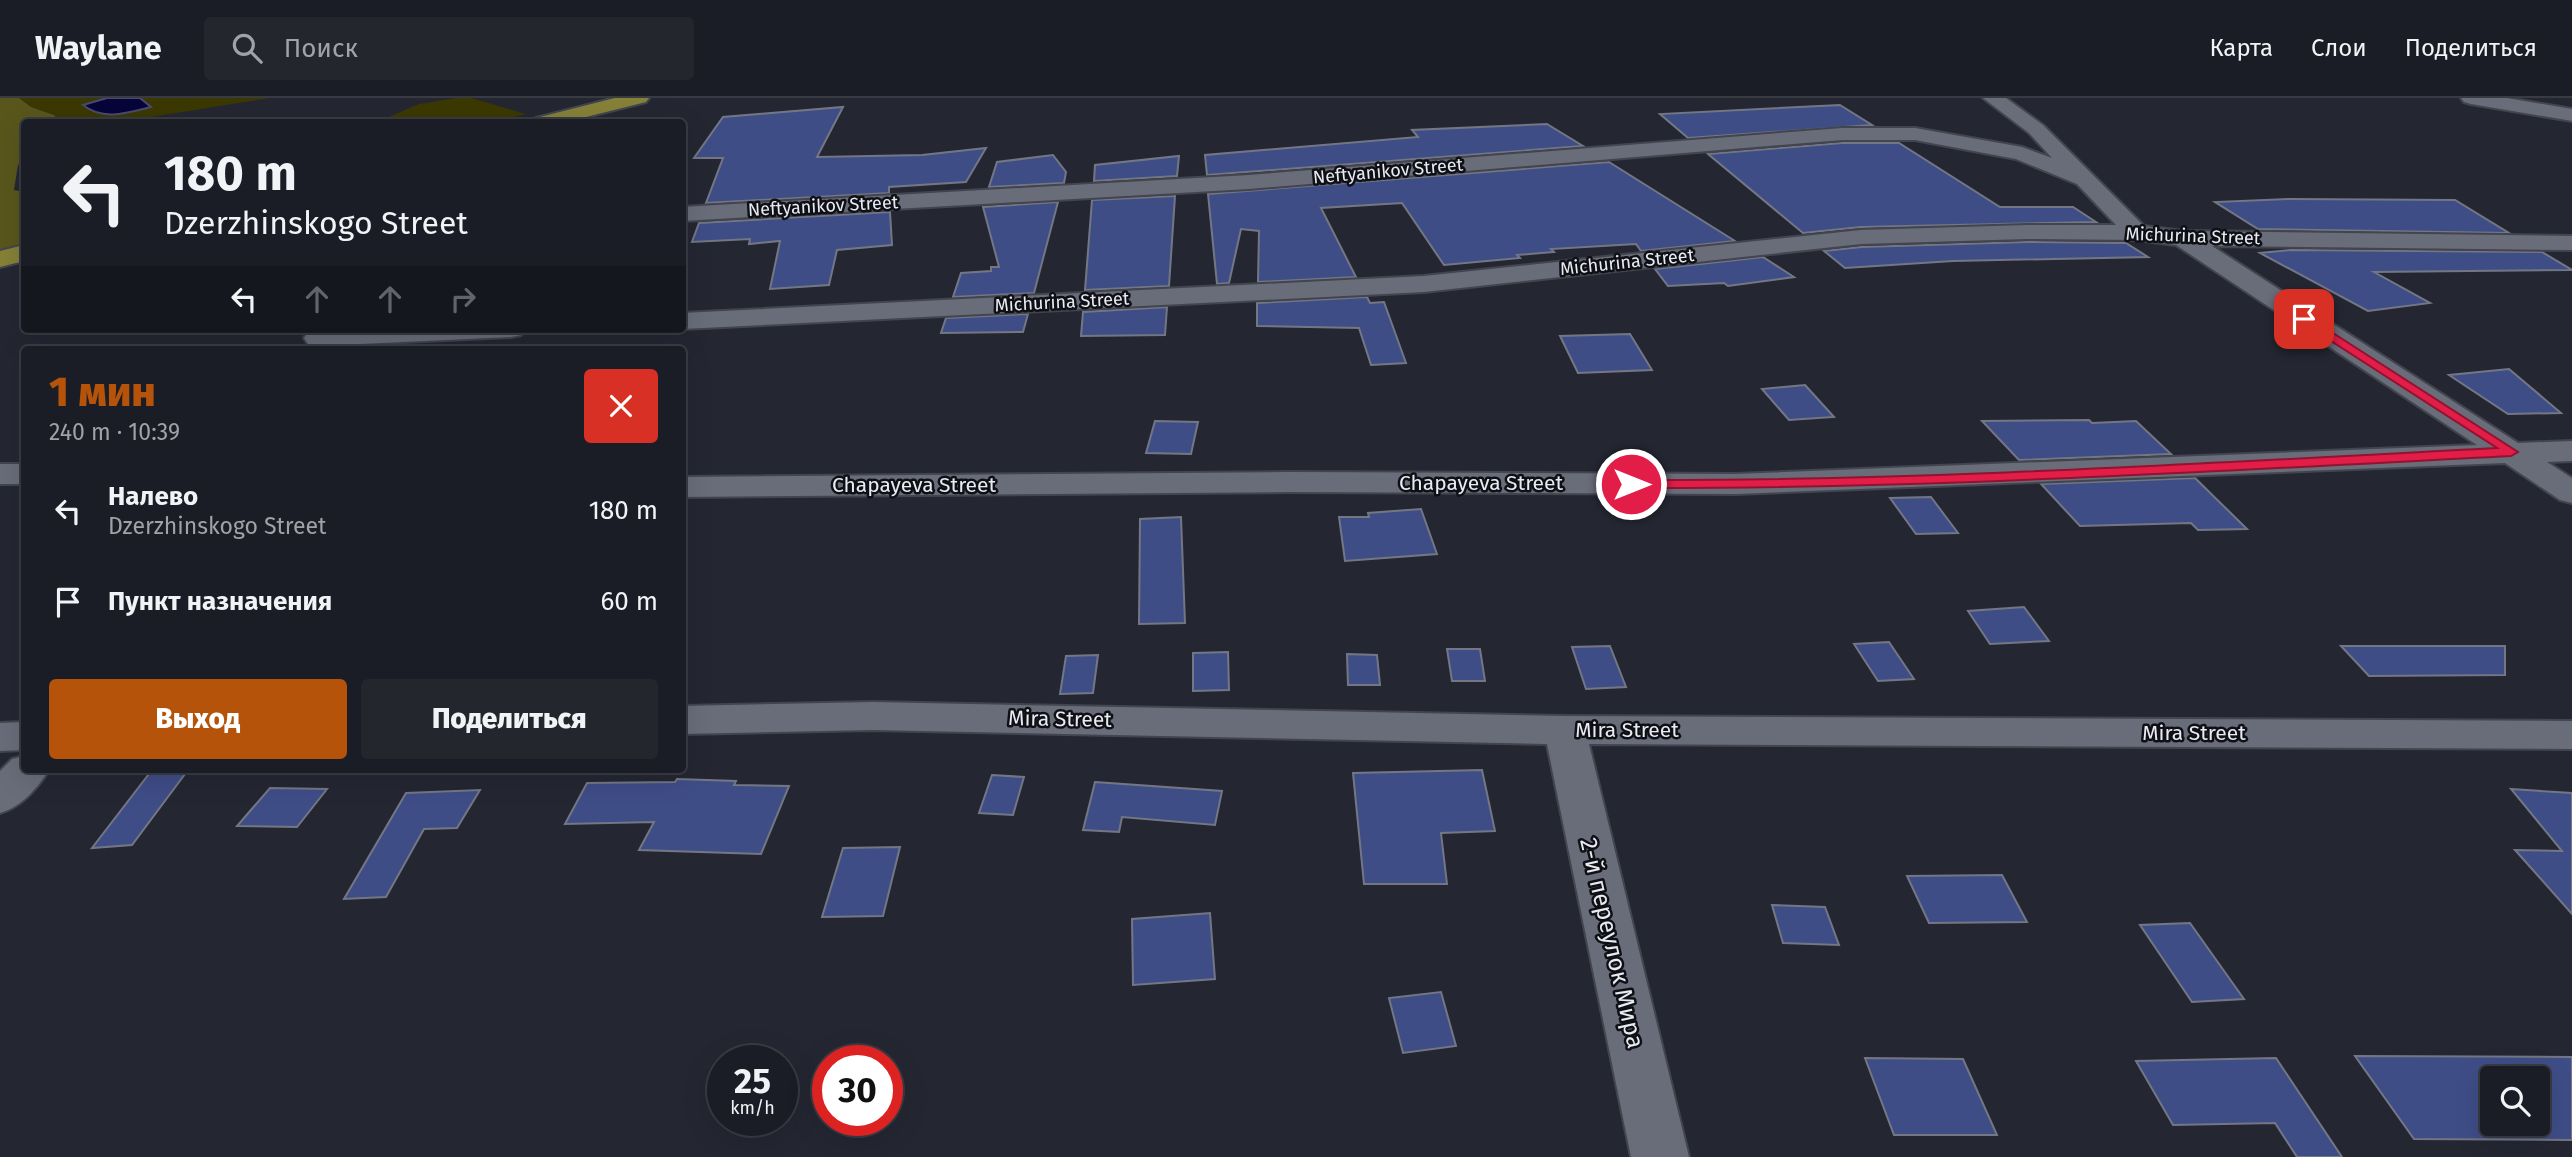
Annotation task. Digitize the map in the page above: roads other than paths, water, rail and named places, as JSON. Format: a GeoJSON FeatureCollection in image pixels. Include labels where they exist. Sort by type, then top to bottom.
{"type":"FeatureCollection","features":[{"type":"Feature","properties":{"kind":"highway"},"geometry":{"type":"LineString","coordinates":[[555,119],[639,98]]}},
{"type":"Feature","properties":{"kind":"highway"},"geometry":{"type":"LineString","coordinates":[[0,259],[21,254]]}},
{"type":"Feature","properties":{"kind":"street"},"geometry":{"type":"LineString","coordinates":[[1993,98],[2036,129],[2137,233]]}},
{"type":"Feature","properties":{"kind":"street"},"geometry":{"type":"LineString","coordinates":[[2471,98],[2572,115]]}},
{"type":"Feature","properties":{"kind":"street","name":"Neftyanikov Street"},"geometry":{"type":"LineString","coordinates":[[686,214],[1249,182],[1842,134],[1929,136],[2022,154],[2087,180]]}},
{"type":"Feature","properties":{"kind":"street","name":"Michurina Street"},"geometry":{"type":"LineString","coordinates":[[686,321],[1424,284],[1861,237],[2027,232],[2137,233],[2183,239],[2572,243]]}},
{"type":"Feature","properties":{"kind":"street"},"geometry":{"type":"LineString","coordinates":[[2183,239],[2572,493]]}},
{"type":"Feature","properties":{"kind":"street"},"geometry":{"type":"LineString","coordinates":[[318,339],[434,333]]}},
{"type":"Feature","properties":{"kind":"street","name":"Chapayeva Street"},"geometry":{"type":"LineString","coordinates":[[686,487],[1288,482],[1737,484],[2572,451]]}},
{"type":"Feature","properties":{"kind":"street"},"geometry":{"type":"LineString","coordinates":[[0,474],[21,474]]}},
{"type":"Feature","properties":{"kind":"street","name":"Mira Street"},"geometry":{"type":"LineString","coordinates":[[686,720],[873,716],[1565,730],[2572,735]]}},
{"type":"Feature","properties":{"kind":"street","name":"2-й переулок Мира"},"geometry":{"type":"LineString","coordinates":[[1565,730],[1660,1157]]}},
{"type":"Feature","properties":{"kind":"street"},"geometry":{"type":"LineString","coordinates":[[0,737],[21,736]]}},
{"type":"Feature","properties":{"kind":"street"},"geometry":{"type":"LineString","coordinates":[[0,797],[24,773]]}}]}
